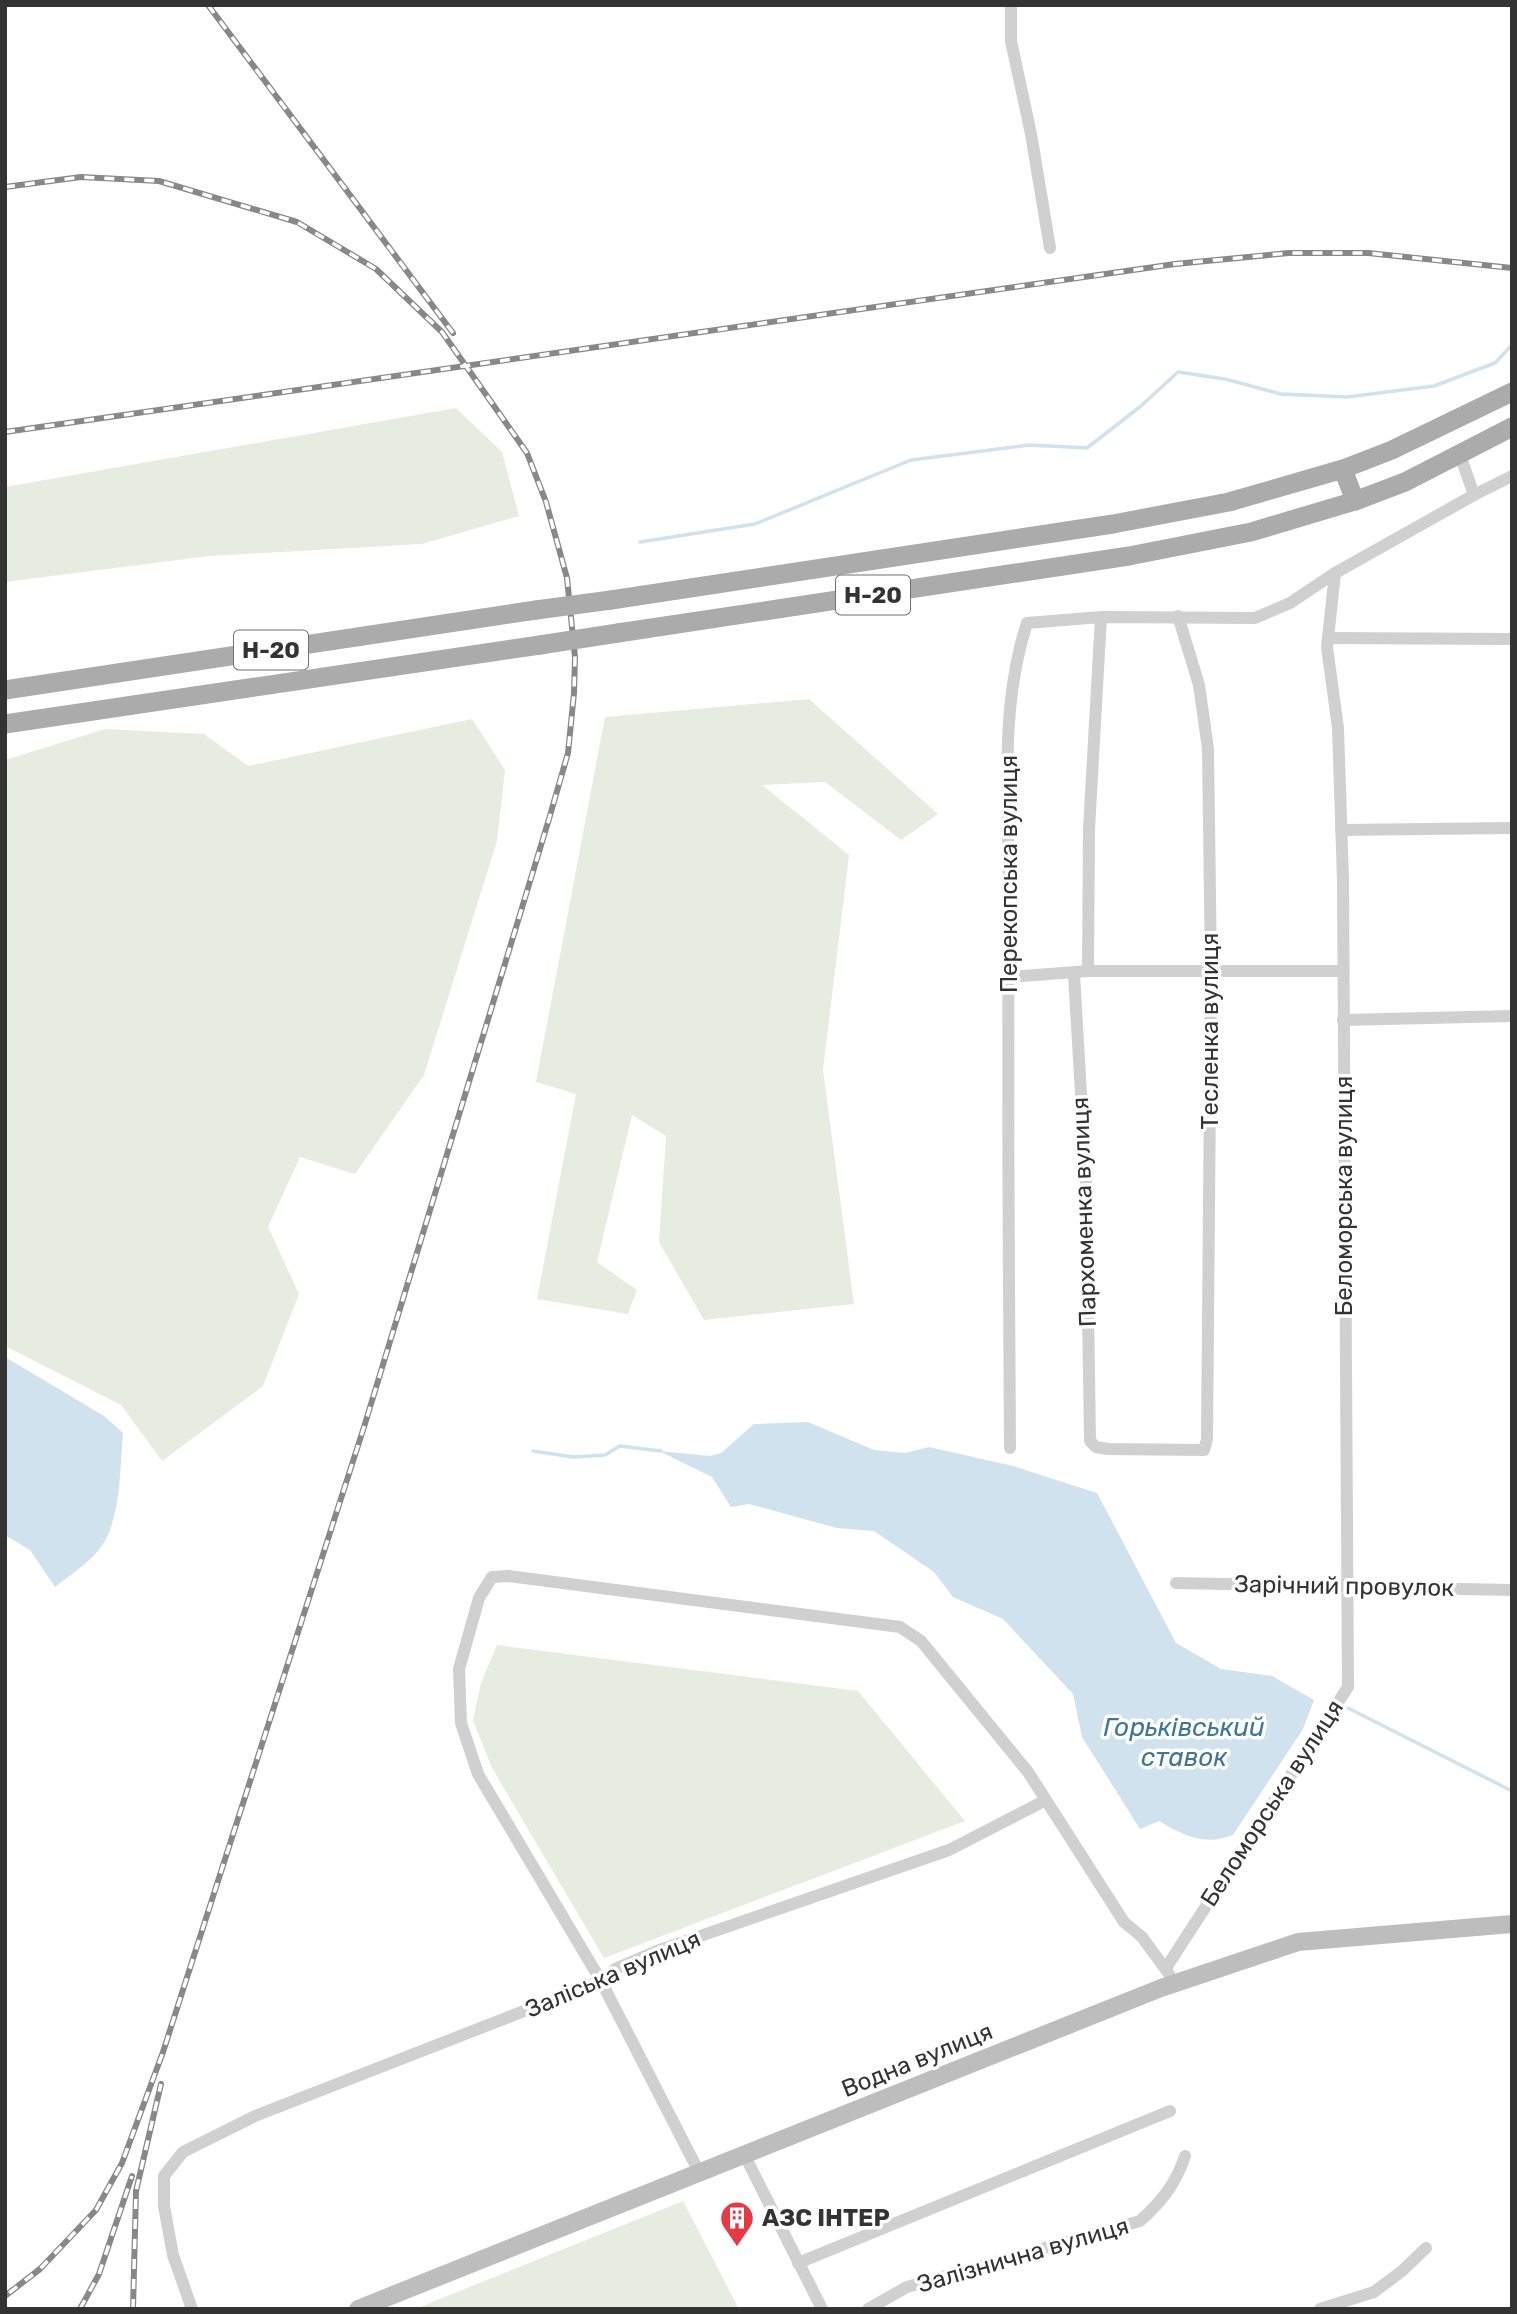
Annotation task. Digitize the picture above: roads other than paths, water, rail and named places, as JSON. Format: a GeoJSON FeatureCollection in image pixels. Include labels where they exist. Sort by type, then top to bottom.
{"type":"FeatureCollection","features":[{"type":"Feature","properties":{"kind":"main road","name":"Н-20"},"geometry":{"type":"LineString","coordinates":[[5,690],[1171,514],[1270,491],[1343,468],[1423,436],[1512,392]]}},
{"type":"Feature","properties":{"kind":"main road","name":"Н-20"},"geometry":{"type":"LineString","coordinates":[[5,724],[1129,556],[1186,545],[1280,524],[1354,501],[1460,455],[1512,427]]}},
{"type":"Feature","properties":{"kind":"main road"},"geometry":{"type":"LineString","coordinates":[[1343,468],[1354,501]]}},
{"type":"Feature","properties":{"kind":"street"},"geometry":{"type":"LineString","coordinates":[[1011,5],[1010,41],[1031,134],[1050,248]]}},
{"type":"Feature","properties":{"kind":"street"},"geometry":{"type":"LineString","coordinates":[[1460,455],[1475,495]]}},
{"type":"Feature","properties":{"kind":"street"},"geometry":{"type":"LineString","coordinates":[[1335,573],[1512,476]]}},
{"type":"Feature","properties":{"kind":"street","name":"Перекопська вулиця"},"geometry":{"type":"LineString","coordinates":[[1010,1448],[1008,977],[1011,704],[1016,658],[1027,623],[1101,617],[1255,618],[1290,603],[1335,573]]}},
{"type":"Feature","properties":{"kind":"street","name":"Беломорська вулиця"},"geometry":{"type":"LineString","coordinates":[[1170,1976],[1348,1687],[1349,1455],[1345,1380],[1341,830],[1338,728],[1328,638],[1335,573]]}},
{"type":"Feature","properties":{"kind":"street","name":"Тесленка вулиця"},"geometry":{"type":"LineString","coordinates":[[1096,1447],[1204,1450],[1207,1439],[1211,970],[1208,750],[1199,685],[1178,616]]}},
{"type":"Feature","properties":{"kind":"street"},"geometry":{"type":"LineString","coordinates":[[1088,971],[1089,829],[1101,617]]}},
{"type":"Feature","properties":{"kind":"street"},"geometry":{"type":"LineString","coordinates":[[1328,638],[1512,639]]}},
{"type":"Feature","properties":{"kind":"street"},"geometry":{"type":"LineString","coordinates":[[1341,830],[1512,828]]}},
{"type":"Feature","properties":{"kind":"street"},"geometry":{"type":"LineString","coordinates":[[1008,977],[1074,975],[1088,971],[1343,971]]}},
{"type":"Feature","properties":{"kind":"street","name":"Пархоменка вулиця"},"geometry":{"type":"LineString","coordinates":[[1074,975],[1086,1178],[1089,1425],[1090,1441],[1096,1447]]}},
{"type":"Feature","properties":{"kind":"street"},"geometry":{"type":"LineString","coordinates":[[1343,1020],[1512,1016]]}},
{"type":"Feature","properties":{"kind":"street"},"geometry":{"type":"LineString","coordinates":[[700,2174],[601,1981],[478,1774],[461,1723],[458,1669],[479,1598],[492,1577],[521,1578],[900,1627],[921,1641],[1028,1772],[1044,1801],[1124,1922],[1142,1937],[1170,1976]]}},
{"type":"Feature","properties":{"kind":"street","name":"Зарічний провулок"},"geometry":{"type":"LineString","coordinates":[[1176,1583],[1512,1590]]}},
{"type":"Feature","properties":{"kind":"street","name":"Заліська вулиця"},"geometry":{"type":"LineString","coordinates":[[192,2309],[173,2255],[164,2206],[164,2176],[183,2152],[255,2116],[601,1981],[615,1969],[657,1951],[949,1850],[1044,1801]]}},
{"type":"Feature","properties":{"kind":"street","name":"Водна вулиця"},"geometry":{"type":"LineString","coordinates":[[358,2309],[745,2157],[1170,1976],[1298,1942],[1512,1924]]}},
{"type":"Feature","properties":{"kind":"street"},"geometry":{"type":"LineString","coordinates":[[799,2263],[1170,2110]]}},
{"type":"Feature","properties":{"kind":"street","name":"Залізнична вулиця"},"geometry":{"type":"LineString","coordinates":[[868,2309],[908,2287],[1140,2221],[1161,2203],[1179,2176],[1185,2156]]}},
{"type":"Feature","properties":{"kind":"street"},"geometry":{"type":"LineString","coordinates":[[745,2157],[822,2309]]}},
{"type":"Feature","properties":{"kind":"street"},"geometry":{"type":"LineString","coordinates":[[1320,2309],[1374,2292],[1426,2248]]}},
{"type":"Feature","properties":{"kind":"water"},"geometry":{"type":"Polygon","coordinates":[[[5,1357],[104,1416],[123,1433],[117,1499],[107,1537],[91,1558],[55,1587],[30,1550],[5,1535],[5,1357]]]}},
{"type":"Feature","properties":{"kind":"water","name":"Горьківський ставок"},"geometry":{"type":"Polygon","coordinates":[[[808,1422],[874,1450],[906,1453],[929,1447],[1013,1466],[1097,1493],[1176,1643],[1221,1669],[1272,1676],[1314,1700],[1303,1729],[1233,1835],[1213,1840],[1195,1838],[1159,1821],[1140,1829],[1082,1737],[1073,1694],[1003,1619],[953,1597],[934,1572],[874,1531],[837,1528],[749,1504],[731,1507],[712,1477],[659,1451],[710,1456],[721,1453],[754,1424],[808,1422]]]}},
{"type":"Feature","properties":{"kind":"waterway"},"geometry":{"type":"LineString","coordinates":[[640,542],[755,524],[911,460],[1029,445],[1087,448],[1141,406],[1178,372],[1225,379],[1281,394],[1347,397],[1434,386],[1495,363],[1512,345]]}},
{"type":"Feature","properties":{"kind":"waterway"},"geometry":{"type":"LineString","coordinates":[[533,1451],[573,1457],[605,1455],[620,1446],[661,1451]]}},
{"type":"Feature","properties":{"kind":"waterway"},"geometry":{"type":"LineString","coordinates":[[1348,1708],[1512,1791]]}},
{"type":"Feature","properties":{"kind":"railway"},"geometry":{"type":"LineString","coordinates":[[208,5],[453,333]]}},
{"type":"Feature","properties":{"kind":"railway"},"geometry":{"type":"LineString","coordinates":[[5,187],[81,177],[159,181],[297,222],[376,269],[442,332],[527,453],[546,502],[567,578],[575,657],[568,753],[549,819],[364,1427],[163,2052],[122,2163],[96,2210],[40,2269],[5,2296]]}},
{"type":"Feature","properties":{"kind":"railway"},"geometry":{"type":"LineString","coordinates":[[5,432],[1175,264],[1289,253],[1368,253],[1512,268]]}},
{"type":"Feature","properties":{"kind":"railway"},"geometry":{"type":"LineString","coordinates":[[133,2309],[136,2191],[161,2084]]}},
{"type":"Feature","properties":{"kind":"railway"},"geometry":{"type":"LineString","coordinates":[[80,2309],[99,2274],[132,2176]]}},
{"type":"Feature","properties":{"kind":"place","name":"АЗС ІНТЕР"},"geometry":{"type":"Point","coordinates":[737,2248]}}]}
